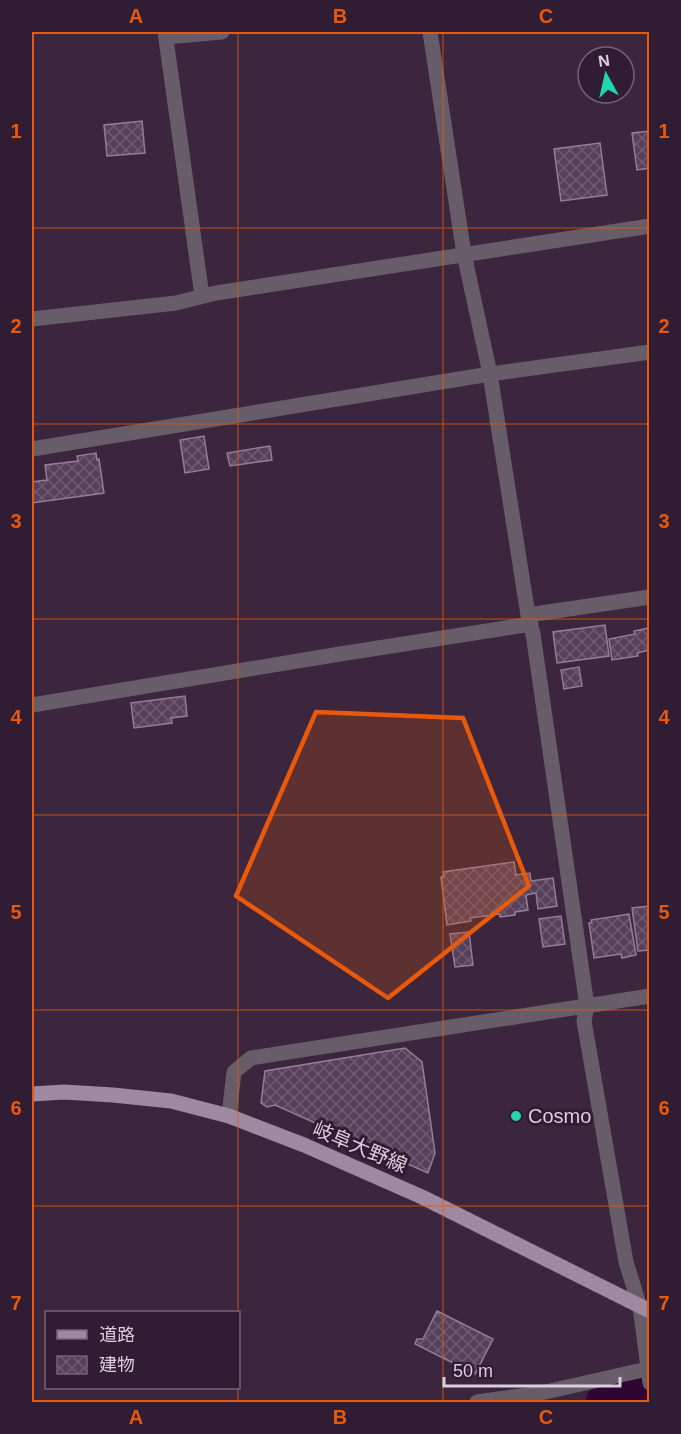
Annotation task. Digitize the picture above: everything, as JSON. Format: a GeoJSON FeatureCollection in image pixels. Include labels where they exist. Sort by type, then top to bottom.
{"type":"FeatureCollection","features":[{"type":"Feature","properties":{"kind":"main road","name":"岐阜大野線"},"geometry":{"type":"LineString","coordinates":[[32,1094],[64,1092],[171,1101],[229,1116],[304,1145],[422,1197],[645,1309]]}},
{"type":"Feature","properties":{"kind":"street"},"geometry":{"type":"LineString","coordinates":[[202,296],[166,34],[222,32]]}},
{"type":"Feature","properties":{"kind":"street"},"geometry":{"type":"LineString","coordinates":[[430,32],[464,254],[490,374],[529,620],[587,1006],[584,1021],[626,1262],[645,1309],[649,1378],[477,1402]]}},
{"type":"Feature","properties":{"kind":"street"},"geometry":{"type":"LineString","coordinates":[[32,318],[176,303],[202,296],[650,226]]}},
{"type":"Feature","properties":{"kind":"street"},"geometry":{"type":"LineString","coordinates":[[32,449],[490,374],[650,352]]}},
{"type":"Feature","properties":{"kind":"street"},"geometry":{"type":"LineString","coordinates":[[32,705],[340,654],[650,597]]}},
{"type":"Feature","properties":{"kind":"street"},"geometry":{"type":"LineString","coordinates":[[229,1116],[234,1072],[251,1058],[650,996]]}},
{"type":"Feature","properties":{"kind":"highlighted area"},"geometry":{"type":"Polygon","coordinates":[[[316,712],[463,718],[529,886],[388,998],[236,896],[316,712]]]}},
{"type":"Feature","properties":{"kind":"building"},"geometry":{"type":"Polygon","coordinates":[[[142,121],[145,153],[107,156],[104,125],[142,121]]]}},
{"type":"Feature","properties":{"kind":"building"},"geometry":{"type":"Polygon","coordinates":[[[650,131],[650,168],[637,170],[632,133],[650,131]]]}},
{"type":"Feature","properties":{"kind":"building"},"geometry":{"type":"Polygon","coordinates":[[[600,143],[607,195],[561,201],[554,149],[600,143]]]}},
{"type":"Feature","properties":{"kind":"building"},"geometry":{"type":"Polygon","coordinates":[[[204,436],[209,469],[185,473],[180,440],[204,436]]]}},
{"type":"Feature","properties":{"kind":"building"},"geometry":{"type":"Polygon","coordinates":[[[270,446],[272,460],[230,466],[227,453],[270,446]]]}},
{"type":"Feature","properties":{"kind":"building"},"geometry":{"type":"Polygon","coordinates":[[[96,453],[104,493],[32,503],[32,482],[47,480],[45,465],[78,461],[77,456],[96,453]]]}},
{"type":"Feature","properties":{"kind":"building"},"geometry":{"type":"Polygon","coordinates":[[[605,625],[609,656],[557,663],[553,632],[605,625]]]}},
{"type":"Feature","properties":{"kind":"building"},"geometry":{"type":"Polygon","coordinates":[[[649,628],[650,650],[637,653],[638,656],[612,660],[609,639],[635,634],[634,631],[649,628]]]}},
{"type":"Feature","properties":{"kind":"building"},"geometry":{"type":"Polygon","coordinates":[[[579,667],[582,686],[564,689],[561,670],[579,667]]]}},
{"type":"Feature","properties":{"kind":"building"},"geometry":{"type":"Polygon","coordinates":[[[185,696],[187,716],[171,718],[172,723],[134,728],[131,703],[185,696]]]}},
{"type":"Feature","properties":{"kind":"building"},"geometry":{"type":"Polygon","coordinates":[[[514,862],[516,875],[530,873],[531,881],[553,878],[557,906],[538,909],[536,893],[526,895],[528,910],[515,912],[515,915],[500,917],[500,914],[470,918],[471,921],[447,925],[441,877],[444,876],[443,872],[514,862]]]}},
{"type":"Feature","properties":{"kind":"building"},"geometry":{"type":"Polygon","coordinates":[[[650,906],[650,950],[638,951],[632,908],[650,906]]]}},
{"type":"Feature","properties":{"kind":"building"},"geometry":{"type":"Polygon","coordinates":[[[629,914],[636,955],[622,958],[621,954],[594,958],[589,923],[592,923],[591,920],[629,914]]]}},
{"type":"Feature","properties":{"kind":"building"},"geometry":{"type":"Polygon","coordinates":[[[561,916],[565,944],[543,947],[539,919],[561,916]]]}},
{"type":"Feature","properties":{"kind":"building"},"geometry":{"type":"Polygon","coordinates":[[[469,932],[473,965],[455,967],[450,934],[469,932]]]}},
{"type":"Feature","properties":{"kind":"building"},"geometry":{"type":"Polygon","coordinates":[[[405,1048],[422,1062],[435,1153],[428,1173],[275,1105],[267,1107],[261,1103],[265,1071],[405,1048]]]}},
{"type":"Feature","properties":{"kind":"building"},"geometry":{"type":"Polygon","coordinates":[[[437,1311],[493,1339],[475,1374],[415,1344],[417,1339],[423,1339],[437,1311]]]}},
{"type":"Feature","properties":{"kind":"waterway"},"geometry":{"type":"LineString","coordinates":[[607,1402],[650,1398]]}},
{"type":"Feature","properties":{"kind":"place","name":"Cosmo"},"geometry":{"type":"Point","coordinates":[516,1116]}}]}
